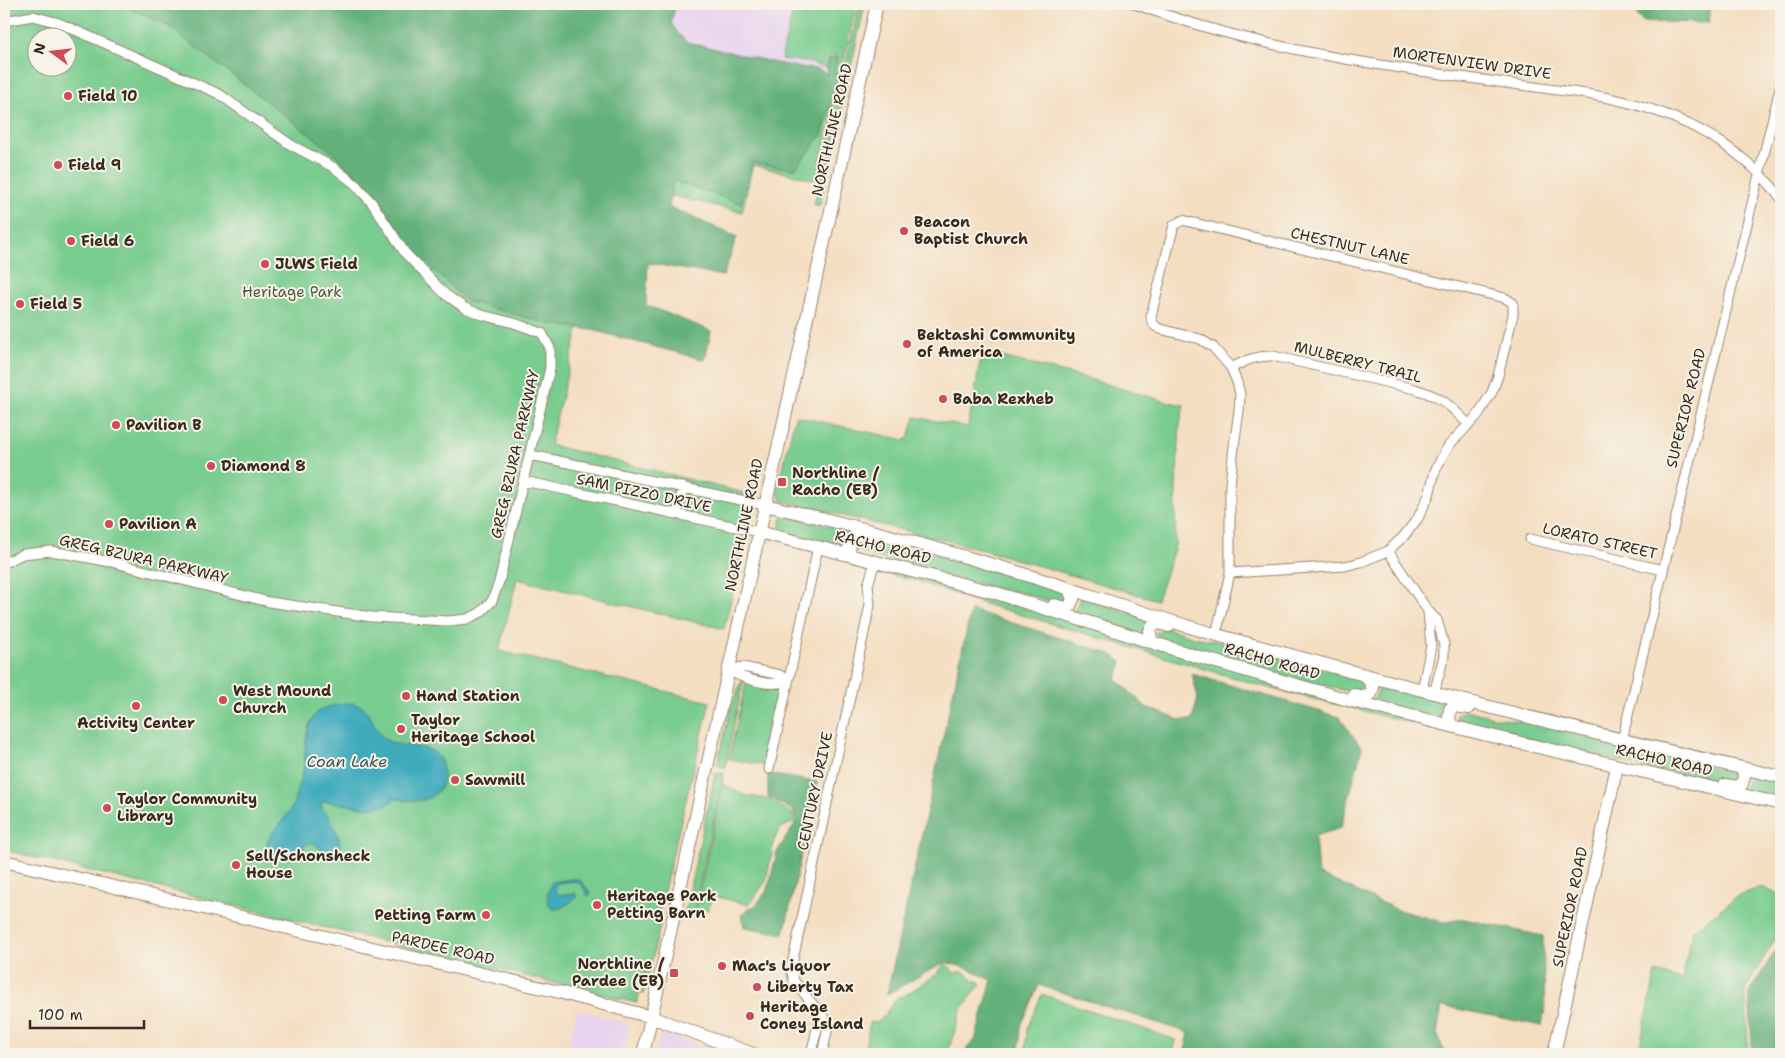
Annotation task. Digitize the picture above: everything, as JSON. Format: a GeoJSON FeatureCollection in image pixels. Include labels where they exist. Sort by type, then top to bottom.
{"type":"FeatureCollection","features":[{"type":"Feature","properties":{"kind":"street","name":"NORTHLINE ROAD"},"geometry":{"type":"LineString","coordinates":[[643,1054],[877,4]]}},
{"type":"Feature","properties":{"kind":"street","name":"MORTENVIEW DRIVE"},"geometry":{"type":"LineString","coordinates":[[1135,4],[1205,28],[1248,40],[1310,53],[1631,102],[1667,114],[1699,129],[1733,152],[1760,174],[1781,198]]}},
{"type":"Feature","properties":{"kind":"street","name":"GREG BZURA PARKWAY"},"geometry":{"type":"LineString","coordinates":[[4,22],[33,16],[58,23],[219,94],[291,145],[333,167],[354,184],[372,203],[406,253],[446,295],[465,308],[482,315],[514,323],[542,334],[550,348],[550,368],[531,455],[499,582],[492,601],[474,616],[458,621],[372,617],[269,602],[111,562],[51,551],[23,554],[4,563]]}},
{"type":"Feature","properties":{"kind":"street","name":"SUPERIOR ROAD"},"geometry":{"type":"LineString","coordinates":[[1622,740],[1781,84]]}},
{"type":"Feature","properties":{"kind":"street","name":"CHESTNUT LANE"},"geometry":{"type":"LineString","coordinates":[[1231,368],[1220,354],[1206,343],[1187,335],[1160,329],[1152,322],[1151,316],[1172,230],[1178,221],[1190,222],[1506,298],[1513,303],[1513,315],[1495,386],[1485,406],[1469,426]]}},
{"type":"Feature","properties":{"kind":"street","name":"MULBERRY TRAIL"},"geometry":{"type":"LineString","coordinates":[[1231,368],[1251,358],[1273,356],[1406,387],[1434,395],[1443,400],[1469,426]]}},
{"type":"Feature","properties":{"kind":"street"},"geometry":{"type":"LineString","coordinates":[[1216,635],[1230,573],[1230,485],[1234,440],[1240,412],[1240,394],[1231,368]]}},
{"type":"Feature","properties":{"kind":"street"},"geometry":{"type":"LineString","coordinates":[[1230,573],[1345,566],[1388,551],[1404,536],[1418,518],[1429,495],[1440,460],[1450,444],[1469,426]]}},
{"type":"Feature","properties":{"kind":"street","name":"SAM PIZZO DRIVE"},"geometry":{"type":"LineString","coordinates":[[531,455],[764,505]]}},
{"type":"Feature","properties":{"kind":"street","name":"SAM PIZZO DRIVE"},"geometry":{"type":"LineString","coordinates":[[524,480],[758,532]]}},
{"type":"Feature","properties":{"kind":"street"},"geometry":{"type":"LineString","coordinates":[[677,514],[682,487]]}},
{"type":"Feature","properties":{"kind":"street","name":"RACHO ROAD"},"geometry":{"type":"LineString","coordinates":[[764,505],[942,551],[1216,635],[1366,676],[1622,740],[1781,776]]}},
{"type":"Feature","properties":{"kind":"street","name":"RACHO ROAD"},"geometry":{"type":"LineString","coordinates":[[758,532],[993,592],[1283,682],[1451,726],[1781,804]]}},
{"type":"Feature","properties":{"kind":"street"},"geometry":{"type":"LineString","coordinates":[[849,555],[850,539],[858,535],[899,545],[942,551]]}},
{"type":"Feature","properties":{"kind":"street","name":"LORATO STREET"},"geometry":{"type":"LineString","coordinates":[[1530,539],[1664,570]]}},
{"type":"Feature","properties":{"kind":"street"},"geometry":{"type":"LineString","coordinates":[[769,769],[818,547]]}},
{"type":"Feature","properties":{"kind":"street"},"geometry":{"type":"LineString","coordinates":[[1388,551],[1428,612],[1437,620],[1444,645],[1441,671],[1428,692]]}},
{"type":"Feature","properties":{"kind":"street","name":"CENTURY DRIVE"},"geometry":{"type":"LineString","coordinates":[[824,1018],[794,981],[791,968],[870,605],[868,585],[875,562]]}},
{"type":"Feature","properties":{"kind":"street"},"geometry":{"type":"LineString","coordinates":[[993,592],[1027,596],[1066,608],[1070,606],[1073,599],[1069,589]]}},
{"type":"Feature","properties":{"kind":"street"},"geometry":{"type":"LineString","coordinates":[[1428,612],[1431,646],[1428,692]]}},
{"type":"Feature","properties":{"kind":"street"},"geometry":{"type":"LineString","coordinates":[[1151,642],[1150,630],[1156,623],[1194,634],[1237,640]]}},
{"type":"Feature","properties":{"kind":"street"},"geometry":{"type":"LineString","coordinates":[[1431,646],[1444,645]]}},
{"type":"Feature","properties":{"kind":"street"},"geometry":{"type":"LineString","coordinates":[[728,670],[740,676],[778,685],[788,681]]}},
{"type":"Feature","properties":{"kind":"street"},"geometry":{"type":"LineString","coordinates":[[1283,682],[1323,687],[1364,697],[1371,694],[1373,687],[1366,676]]}},
{"type":"Feature","properties":{"kind":"street"},"geometry":{"type":"LineString","coordinates":[[1451,726],[1450,709],[1454,706],[1494,714],[1533,718]]}},
{"type":"Feature","properties":{"kind":"street","name":"SUPERIOR ROAD"},"geometry":{"type":"LineString","coordinates":[[1554,1054],[1617,766]]}},
{"type":"Feature","properties":{"kind":"street"},"geometry":{"type":"LineString","coordinates":[[1649,774],[1696,778],[1737,787],[1744,781],[1743,768]]}},
{"type":"Feature","properties":{"kind":"street","name":"PARDEE ROAD"},"geometry":{"type":"LineString","coordinates":[[4,861],[491,975],[651,1017],[753,1054]]}},
{"type":"Feature","properties":{"kind":"street"},"geometry":{"type":"LineString","coordinates":[[811,1054],[818,1026],[824,1018],[828,1027],[822,1054]]}},
{"type":"Feature","properties":{"kind":"shaded area"},"geometry":{"type":"Polygon","coordinates":[[[510,4],[857,4],[839,83],[510,4]]]}},
{"type":"Feature","properties":{"kind":"shaded area"},"geometry":{"type":"Polygon","coordinates":[[[577,1009],[630,1025],[623,1054],[567,1054],[577,1009]]]}},
{"type":"Feature","properties":{"kind":"shaded area"},"geometry":{"type":"Polygon","coordinates":[[[662,1033],[725,1054],[654,1054],[662,1033]]]}},
{"type":"Feature","properties":{"kind":"green space","name":"Heritage Park"},"geometry":{"type":"Polygon","coordinates":[[[4,4],[510,4],[839,83],[816,180],[753,165],[742,212],[614,182],[550,445],[756,496],[724,629],[517,579],[499,651],[710,702],[658,915],[660,926],[645,990],[642,995],[646,966],[637,1003],[4,850],[4,4]]]}},
{"type":"Feature","properties":{"kind":"green space"},"geometry":{"type":"Polygon","coordinates":[[[121,4],[676,4],[671,23],[687,42],[776,63],[818,69],[827,74],[829,59],[837,57],[834,72],[839,76],[822,135],[795,169],[752,163],[741,203],[673,181],[669,207],[737,237],[723,276],[648,263],[646,305],[711,331],[705,360],[592,330],[550,324],[465,301],[407,243],[374,193],[330,150],[168,26],[121,4]]]}},
{"type":"Feature","properties":{"kind":"green space"},"geometry":{"type":"Polygon","coordinates":[[[795,4],[856,4],[841,73],[834,71],[837,55],[833,55],[829,59],[827,68],[808,62],[781,59],[795,4]]]}},
{"type":"Feature","properties":{"kind":"green space"},"geometry":{"type":"Polygon","coordinates":[[[859,4],[865,4],[820,205],[814,205],[859,4]]]}},
{"type":"Feature","properties":{"kind":"green space"},"geometry":{"type":"Polygon","coordinates":[[[1637,4],[1711,4],[1709,23],[1643,22],[1633,10],[1637,4]]]}},
{"type":"Feature","properties":{"kind":"green space"},"geometry":{"type":"Polygon","coordinates":[[[982,352],[1184,405],[1180,425],[1176,486],[1175,546],[1157,600],[977,548],[782,501],[778,493],[779,485],[795,416],[905,440],[909,437],[915,417],[968,427],[982,352]]]}},
{"type":"Feature","properties":{"kind":"green space"},"geometry":{"type":"Polygon","coordinates":[[[783,515],[849,531],[850,533],[843,548],[779,531],[783,515]]]}},
{"type":"Feature","properties":{"kind":"green space"},"geometry":{"type":"Polygon","coordinates":[[[867,540],[940,555],[1063,592],[1067,598],[1066,602],[1057,604],[1027,594],[989,587],[865,554],[856,545],[860,541],[867,540]]]}},
{"type":"Feature","properties":{"kind":"green space"},"geometry":{"type":"Polygon","coordinates":[[[880,569],[940,583],[1449,732],[1269,688],[981,603],[918,581],[876,572],[880,569]]]}},
{"type":"Feature","properties":{"kind":"green space"},"geometry":{"type":"Polygon","coordinates":[[[1080,597],[1150,619],[1144,634],[1074,611],[1080,597]]]}},
{"type":"Feature","properties":{"kind":"green space"},"geometry":{"type":"Polygon","coordinates":[[[971,610],[1111,654],[1122,662],[1116,679],[1146,707],[1180,720],[1192,720],[1198,698],[1192,674],[1339,717],[1362,748],[1341,828],[1315,836],[1318,874],[1398,910],[1444,922],[1464,919],[1543,936],[1545,1008],[1542,1026],[1442,1006],[1437,1033],[1445,1054],[1184,1054],[1189,1033],[1039,985],[1021,1026],[1019,1054],[965,1054],[968,1047],[975,1040],[992,980],[967,968],[945,962],[887,994],[971,610]]]}},
{"type":"Feature","properties":{"kind":"green space"},"geometry":{"type":"Polygon","coordinates":[[[1166,628],[1194,637],[1241,646],[1359,679],[1359,681],[1365,683],[1367,689],[1365,692],[1358,694],[1319,684],[1284,678],[1160,639],[1156,634],[1157,631],[1166,628]]]}},
{"type":"Feature","properties":{"kind":"green space"},"geometry":{"type":"Polygon","coordinates":[[[743,681],[725,768],[717,765],[730,711],[740,684],[743,681]]]}},
{"type":"Feature","properties":{"kind":"green space"},"geometry":{"type":"Polygon","coordinates":[[[746,682],[775,688],[779,693],[764,765],[729,759],[746,682]]]}},
{"type":"Feature","properties":{"kind":"green space"},"geometry":{"type":"Polygon","coordinates":[[[1381,685],[1447,702],[1444,719],[1373,701],[1381,685]]]}},
{"type":"Feature","properties":{"kind":"green space"},"geometry":{"type":"Polygon","coordinates":[[[1465,710],[1497,718],[1541,724],[1735,773],[1737,779],[1728,783],[1650,769],[1457,720],[1456,715],[1465,710]]]}},
{"type":"Feature","properties":{"kind":"green space"},"geometry":{"type":"Polygon","coordinates":[[[724,773],[693,914],[685,910],[715,774],[724,773]]]}},
{"type":"Feature","properties":{"kind":"green space"},"geometry":{"type":"Polygon","coordinates":[[[768,774],[817,782],[784,934],[744,927],[742,913],[756,905],[768,889],[777,852],[796,822],[793,810],[768,797],[768,774]]]}},
{"type":"Feature","properties":{"kind":"green space"},"geometry":{"type":"Polygon","coordinates":[[[1749,775],[1781,781],[1781,798],[1745,791],[1749,775]]]}},
{"type":"Feature","properties":{"kind":"green space"},"geometry":{"type":"Polygon","coordinates":[[[723,784],[747,796],[768,799],[792,813],[794,822],[781,828],[775,838],[766,881],[749,905],[714,896],[708,910],[702,909],[700,914],[695,913],[723,784]]]}},
{"type":"Feature","properties":{"kind":"green space"},"geometry":{"type":"Polygon","coordinates":[[[1762,887],[1781,896],[1781,926],[1745,989],[1748,1046],[1742,1054],[1638,1054],[1656,972],[1682,980],[1692,931],[1739,895],[1762,887]]]}},
{"type":"Feature","properties":{"kind":"green space"},"geometry":{"type":"Polygon","coordinates":[[[1781,942],[1781,1054],[1747,1054],[1752,1046],[1749,992],[1781,942]]]}},
{"type":"Feature","properties":{"kind":"green space"},"geometry":{"type":"Polygon","coordinates":[[[945,963],[955,973],[962,971],[981,984],[962,1009],[947,1054],[864,1054],[870,1022],[878,1023],[898,997],[904,996],[936,975],[945,963]]]}},
{"type":"Feature","properties":{"kind":"green space"},"geometry":{"type":"Polygon","coordinates":[[[1042,994],[1176,1040],[1173,1054],[1025,1054],[1027,1029],[1042,994]]]}},
{"type":"Feature","properties":{"kind":"water","name":"Coan Lake"},"geometry":{"type":"Polygon","coordinates":[[[345,703],[354,704],[365,709],[377,730],[390,742],[428,749],[436,754],[441,761],[443,781],[441,786],[435,794],[423,800],[395,799],[386,805],[369,808],[323,801],[321,807],[331,820],[338,835],[340,845],[339,856],[332,858],[316,844],[311,843],[305,845],[302,853],[297,858],[293,859],[274,855],[272,850],[266,846],[272,833],[286,817],[293,805],[297,786],[299,785],[304,768],[308,729],[311,722],[314,716],[322,709],[345,703]]]}},
{"type":"Feature","properties":{"kind":"water"},"geometry":{"type":"Polygon","coordinates":[[[579,879],[590,892],[590,896],[588,896],[579,883],[558,883],[555,889],[558,895],[574,893],[577,895],[566,905],[552,909],[547,899],[552,882],[579,879]]]}},
{"type":"Feature","properties":{"kind":"place","name":"Field 10"},"geometry":{"type":"Point","coordinates":[68,96]}},
{"type":"Feature","properties":{"kind":"place","name":"Field 9"},"geometry":{"type":"Point","coordinates":[58,165]}},
{"type":"Feature","properties":{"kind":"place","name":"Beacon Baptist Church"},"geometry":{"type":"Point","coordinates":[904,231]}},
{"type":"Feature","properties":{"kind":"place","name":"Field 6"},"geometry":{"type":"Point","coordinates":[71,241]}},
{"type":"Feature","properties":{"kind":"place","name":"JLWS Field"},"geometry":{"type":"Point","coordinates":[265,264]}},
{"type":"Feature","properties":{"kind":"place","name":"Field 5"},"geometry":{"type":"Point","coordinates":[20,304]}},
{"type":"Feature","properties":{"kind":"place","name":"Bektashi Community of America"},"geometry":{"type":"Point","coordinates":[907,344]}},
{"type":"Feature","properties":{"kind":"place","name":"Baba Rexheb"},"geometry":{"type":"Point","coordinates":[943,399]}},
{"type":"Feature","properties":{"kind":"place","name":"Pavilion B"},"geometry":{"type":"Point","coordinates":[116,425]}},
{"type":"Feature","properties":{"kind":"place","name":"Diamond 8"},"geometry":{"type":"Point","coordinates":[211,466]}},
{"type":"Feature","properties":{"kind":"place","name":"Northline / Racho (EB)"},"geometry":{"type":"Point","coordinates":[782,482]}},
{"type":"Feature","properties":{"kind":"place","name":"Pavilion A"},"geometry":{"type":"Point","coordinates":[109,524]}},
{"type":"Feature","properties":{"kind":"place","name":"Hand Station"},"geometry":{"type":"Point","coordinates":[406,696]}},
{"type":"Feature","properties":{"kind":"place","name":"West Mound Church"},"geometry":{"type":"Point","coordinates":[223,700]}},
{"type":"Feature","properties":{"kind":"place","name":"Activity Center"},"geometry":{"type":"Point","coordinates":[136,706]}},
{"type":"Feature","properties":{"kind":"place","name":"Taylor Heritage School"},"geometry":{"type":"Point","coordinates":[401,729]}},
{"type":"Feature","properties":{"kind":"place","name":"Sawmill"},"geometry":{"type":"Point","coordinates":[455,780]}},
{"type":"Feature","properties":{"kind":"place","name":"Taylor Community Library"},"geometry":{"type":"Point","coordinates":[107,808]}},
{"type":"Feature","properties":{"kind":"place","name":"Sell/Schonsheck House"},"geometry":{"type":"Point","coordinates":[236,865]}},
{"type":"Feature","properties":{"kind":"place","name":"Heritage Park Petting Barn"},"geometry":{"type":"Point","coordinates":[597,905]}},
{"type":"Feature","properties":{"kind":"place","name":"Petting Farm"},"geometry":{"type":"Point","coordinates":[486,915]}},
{"type":"Feature","properties":{"kind":"place","name":"Mac's Liquor"},"geometry":{"type":"Point","coordinates":[722,966]}},
{"type":"Feature","properties":{"kind":"place","name":"Northline / Pardee (EB)"},"geometry":{"type":"Point","coordinates":[674,973]}},
{"type":"Feature","properties":{"kind":"place","name":"Liberty Tax"},"geometry":{"type":"Point","coordinates":[757,987]}},
{"type":"Feature","properties":{"kind":"place","name":"Heritage Coney Island"},"geometry":{"type":"Point","coordinates":[750,1016]}}]}
